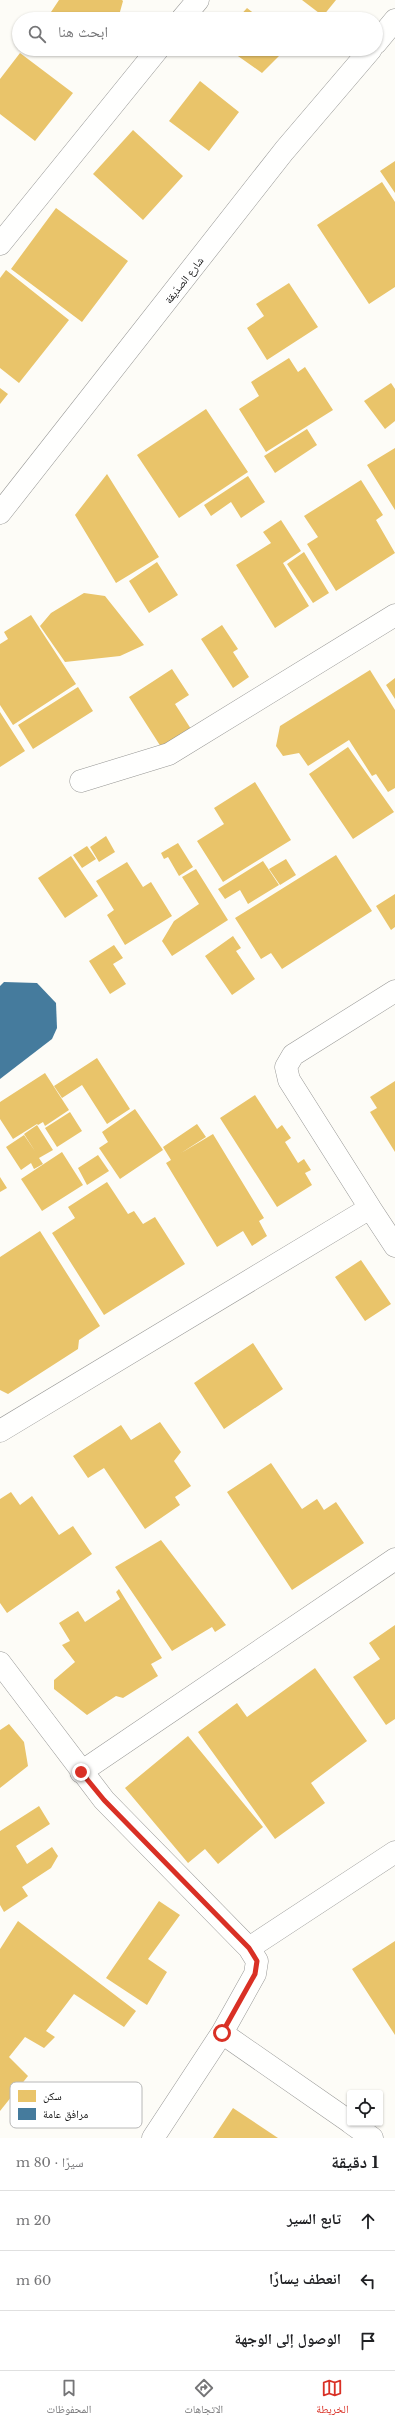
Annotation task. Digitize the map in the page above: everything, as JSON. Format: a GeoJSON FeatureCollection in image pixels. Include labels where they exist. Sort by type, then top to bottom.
{"type":"FeatureCollection","features":[{"type":"Feature","properties":{"kind":"street"},"geometry":{"type":"LineString","coordinates":[[188,12],[198,0]]}},
{"type":"Feature","properties":{"kind":"street"},"geometry":{"type":"LineString","coordinates":[[383,35],[395,20]]}},
{"type":"Feature","properties":{"kind":"street"},"geometry":{"type":"LineString","coordinates":[[0,244],[152,56]]}},
{"type":"Feature","properties":{"kind":"street","name":"شارع الصدّيقة"},"geometry":{"type":"LineString","coordinates":[[0,513],[284,151],[365,56]]}},
{"type":"Feature","properties":{"kind":"street"},"geometry":{"type":"LineString","coordinates":[[81,781],[169,754],[395,615]]}},
{"type":"Feature","properties":{"kind":"street"},"geometry":{"type":"LineString","coordinates":[[395,991],[293,1055],[286,1067],[289,1080],[395,1246]]}},
{"type":"Feature","properties":{"kind":"street"},"geometry":{"type":"LineString","coordinates":[[0,1431],[370,1208]]}},
{"type":"Feature","properties":{"kind":"street"},"geometry":{"type":"LineString","coordinates":[[81,1772],[395,1559]]}},
{"type":"Feature","properties":{"kind":"street"},"geometry":{"type":"LineString","coordinates":[[0,1663],[81,1772],[104,1800],[249,1948],[257,1961],[255,1974],[222,2033],[153,2138]]}},
{"type":"Feature","properties":{"kind":"street"},"geometry":{"type":"LineString","coordinates":[[249,1948],[395,1852]]}},
{"type":"Feature","properties":{"kind":"street"},"geometry":{"type":"LineString","coordinates":[[222,2033],[347,2121]]}},
{"type":"Feature","properties":{"kind":"street"},"geometry":{"type":"LineString","coordinates":[[354,2126],[372,2138]]}},
{"type":"Feature","properties":{"kind":"building: سكن"},"geometry":{"type":"Polygon","coordinates":[[[59,0],[123,1],[120,12],[51,12],[59,0]]]}},
{"type":"Feature","properties":{"kind":"building: سكن"},"geometry":{"type":"Polygon","coordinates":[[[302,0],[336,0],[326,12],[318,12],[302,0]]]}},
{"type":"Feature","properties":{"kind":"building: سكن"},"geometry":{"type":"Polygon","coordinates":[[[247,8],[252,12],[243,12],[247,8]]]}},
{"type":"Feature","properties":{"kind":"building: سكن"},"geometry":{"type":"Polygon","coordinates":[[[18,56],[24,56],[73,93],[35,141],[0,114],[0,79],[18,56]]]}},
{"type":"Feature","properties":{"kind":"building: سكن"},"geometry":{"type":"Polygon","coordinates":[[[238,56],[279,56],[262,73],[238,56]]]}},
{"type":"Feature","properties":{"kind":"building: سكن"},"geometry":{"type":"Polygon","coordinates":[[[200,81],[239,112],[209,151],[169,121],[200,81]]]}},
{"type":"Feature","properties":{"kind":"building: سكن"},"geometry":{"type":"Polygon","coordinates":[[[133,130],[183,176],[143,220],[93,174],[133,130]]]}},
{"type":"Feature","properties":{"kind":"building: سكن"},"geometry":{"type":"Polygon","coordinates":[[[395,161],[395,193],[380,171],[395,161]]]}},
{"type":"Feature","properties":{"kind":"building: سكن"},"geometry":{"type":"Polygon","coordinates":[[[382,182],[395,202],[395,287],[369,304],[317,225],[382,182]]]}},
{"type":"Feature","properties":{"kind":"building: سكن"},"geometry":{"type":"Polygon","coordinates":[[[56,208],[128,261],[82,322],[11,269],[56,208]]]}},
{"type":"Feature","properties":{"kind":"building: سكن"},"geometry":{"type":"Polygon","coordinates":[[[6,270],[69,320],[19,383],[0,368],[0,278],[6,270]]]}},
{"type":"Feature","properties":{"kind":"building: سكن"},"geometry":{"type":"Polygon","coordinates":[[[289,283],[318,327],[267,360],[247,328],[264,316],[256,304],[289,283]]]}},
{"type":"Feature","properties":{"kind":"building: سكن"},"geometry":{"type":"Polygon","coordinates":[[[289,358],[298,372],[305,367],[333,410],[266,452],[239,409],[259,396],[251,382],[289,358]]]}},
{"type":"Feature","properties":{"kind":"building: سكن"},"geometry":{"type":"Polygon","coordinates":[[[391,383],[395,389],[395,421],[385,429],[364,401],[391,383]]]}},
{"type":"Feature","properties":{"kind":"building: سكن"},"geometry":{"type":"Polygon","coordinates":[[[0,388],[8,394],[0,404],[0,388]]]}},
{"type":"Feature","properties":{"kind":"building: سكن"},"geometry":{"type":"Polygon","coordinates":[[[206,409],[248,472],[179,518],[137,455],[206,409]]]}},
{"type":"Feature","properties":{"kind":"building: سكن"},"geometry":{"type":"Polygon","coordinates":[[[307,429],[317,445],[275,473],[264,456],[307,429]]]}},
{"type":"Feature","properties":{"kind":"building: سكن"},"geometry":{"type":"Polygon","coordinates":[[[395,448],[395,510],[367,465],[395,448]]]}},
{"type":"Feature","properties":{"kind":"building: سكن"},"geometry":{"type":"Polygon","coordinates":[[[107,474],[159,557],[116,583],[75,515],[107,474]]]}},
{"type":"Feature","properties":{"kind":"building: سكن"},"geometry":{"type":"Polygon","coordinates":[[[248,476],[265,502],[241,518],[231,502],[211,516],[204,505],[248,476]]]}},
{"type":"Feature","properties":{"kind":"building: سكن"},"geometry":{"type":"Polygon","coordinates":[[[361,480],[383,515],[376,520],[395,553],[336,591],[307,544],[318,537],[304,516],[361,480]]]}},
{"type":"Feature","properties":{"kind":"building: سكن"},"geometry":{"type":"Polygon","coordinates":[[[281,520],[301,551],[283,563],[309,606],[275,628],[236,565],[271,543],[263,532],[281,520]]]}},
{"type":"Feature","properties":{"kind":"building: سكن"},"geometry":{"type":"Polygon","coordinates":[[[304,552],[329,593],[313,603],[287,564],[304,552]]]}},
{"type":"Feature","properties":{"kind":"building: سكن"},"geometry":{"type":"Polygon","coordinates":[[[157,562],[178,595],[149,613],[129,581],[157,562]]]}},
{"type":"Feature","properties":{"kind":"building: سكن"},"geometry":{"type":"Polygon","coordinates":[[[84,593],[105,596],[144,645],[120,656],[65,662],[40,626],[51,613],[84,593]]]}},
{"type":"Feature","properties":{"kind":"building: سكن"},"geometry":{"type":"Polygon","coordinates":[[[31,615],[76,684],[13,725],[0,705],[0,644],[8,639],[4,632],[31,615]]]}},
{"type":"Feature","properties":{"kind":"building: سكن"},"geometry":{"type":"Polygon","coordinates":[[[222,625],[238,649],[233,652],[249,677],[233,688],[201,639],[222,625]]]}},
{"type":"Feature","properties":{"kind":"building: سكن"},"geometry":{"type":"Polygon","coordinates":[[[172,669],[189,695],[175,704],[191,729],[161,747],[129,697],[172,669]]]}},
{"type":"Feature","properties":{"kind":"building: سكن"},"geometry":{"type":"Polygon","coordinates":[[[370,670],[395,710],[395,788],[388,792],[376,774],[372,776],[349,740],[308,766],[299,753],[283,756],[276,746],[280,726],[370,670]]]}},
{"type":"Feature","properties":{"kind":"building: سكن"},"geometry":{"type":"Polygon","coordinates":[[[395,678],[395,699],[386,685],[395,678]]]}},
{"type":"Feature","properties":{"kind":"building: سكن"},"geometry":{"type":"Polygon","coordinates":[[[78,687],[93,711],[33,749],[18,725],[78,687]]]}},
{"type":"Feature","properties":{"kind":"building: سكن"},"geometry":{"type":"Polygon","coordinates":[[[0,712],[25,751],[0,767],[0,712]]]}},
{"type":"Feature","properties":{"kind":"building: سكن"},"geometry":{"type":"Polygon","coordinates":[[[348,747],[394,812],[353,839],[309,774],[348,747]]]}},
{"type":"Feature","properties":{"kind":"building: سكن"},"geometry":{"type":"Polygon","coordinates":[[[255,782],[291,840],[223,882],[197,841],[224,824],[214,808],[255,782]]]}},
{"type":"Feature","properties":{"kind":"building: سكن"},"geometry":{"type":"Polygon","coordinates":[[[106,836],[115,852],[99,862],[90,847],[106,836]]]}},
{"type":"Feature","properties":{"kind":"building: سكن"},"geometry":{"type":"Polygon","coordinates":[[[178,843],[193,867],[179,876],[168,857],[164,859],[161,853],[178,843]]]}},
{"type":"Feature","properties":{"kind":"building: سكن"},"geometry":{"type":"Polygon","coordinates":[[[87,846],[96,859],[82,868],[73,855],[87,846]]]}},
{"type":"Feature","properties":{"kind":"building: سكن"},"geometry":{"type":"Polygon","coordinates":[[[336,855],[372,911],[282,969],[271,953],[261,959],[235,918],[336,855]]]}},
{"type":"Feature","properties":{"kind":"building: سكن"},"geometry":{"type":"Polygon","coordinates":[[[71,856],[98,896],[65,918],[38,878],[71,856]]]}},
{"type":"Feature","properties":{"kind":"building: سكن"},"geometry":{"type":"Polygon","coordinates":[[[286,859],[296,875],[280,885],[269,869],[286,859]]]}},
{"type":"Feature","properties":{"kind":"building: سكن"},"geometry":{"type":"Polygon","coordinates":[[[263,861],[279,885],[248,904],[240,890],[225,899],[218,889],[263,861]]]}},
{"type":"Feature","properties":{"kind":"building: سكن"},"geometry":{"type":"Polygon","coordinates":[[[127,862],[143,887],[151,882],[172,916],[125,945],[107,915],[114,910],[96,881],[127,862]]]}},
{"type":"Feature","properties":{"kind":"building: سكن"},"geometry":{"type":"Polygon","coordinates":[[[196,869],[228,920],[172,956],[162,941],[174,921],[199,904],[182,877],[196,869]]]}},
{"type":"Feature","properties":{"kind":"building: سكن"},"geometry":{"type":"Polygon","coordinates":[[[395,894],[395,927],[391,930],[376,906],[395,894]]]}},
{"type":"Feature","properties":{"kind":"building: سكن"},"geometry":{"type":"Polygon","coordinates":[[[233,936],[241,948],[236,951],[255,979],[232,995],[205,956],[233,936]]]}},
{"type":"Feature","properties":{"kind":"building: سكن"},"geometry":{"type":"Polygon","coordinates":[[[114,945],[123,958],[113,964],[126,984],[110,994],[89,961],[114,945]]]}},
{"type":"Feature","properties":{"kind":"building: سكن"},"geometry":{"type":"Polygon","coordinates":[[[97,1058],[130,1109],[107,1124],[82,1085],[62,1098],[54,1086],[97,1058]]]}},
{"type":"Feature","properties":{"kind":"building: سكن"},"geometry":{"type":"Polygon","coordinates":[[[45,1073],[69,1110],[45,1126],[43,1122],[38,1125],[37,1124],[13,1139],[0,1119],[0,1102],[45,1073]]]}},
{"type":"Feature","properties":{"kind":"building: سكن"},"geometry":{"type":"Polygon","coordinates":[[[395,1081],[395,1152],[370,1112],[377,1108],[370,1097],[395,1081]]]}},
{"type":"Feature","properties":{"kind":"building: سكن"},"geometry":{"type":"Polygon","coordinates":[[[255,1095],[277,1129],[282,1125],[291,1138],[285,1142],[298,1163],[304,1159],[311,1170],[305,1173],[312,1185],[277,1207],[220,1118],[255,1095]]]}},
{"type":"Feature","properties":{"kind":"building: سكن"},"geometry":{"type":"Polygon","coordinates":[[[135,1109],[163,1150],[120,1179],[99,1148],[108,1142],[102,1132],[135,1109]]]}},
{"type":"Feature","properties":{"kind":"building: سكن"},"geometry":{"type":"Polygon","coordinates":[[[70,1112],[82,1131],[57,1147],[45,1128],[70,1112]]]}},
{"type":"Feature","properties":{"kind":"building: سكن"},"geometry":{"type":"Polygon","coordinates":[[[197,1124],[206,1137],[181,1153],[213,1134],[264,1218],[259,1221],[267,1236],[252,1246],[243,1231],[217,1247],[166,1163],[171,1160],[163,1147],[197,1124]]]}},
{"type":"Feature","properties":{"kind":"building: سكن"},"geometry":{"type":"Polygon","coordinates":[[[37,1125],[53,1150],[39,1158],[43,1164],[34,1169],[31,1163],[21,1170],[6,1147],[24,1135],[35,1151],[24,1134],[37,1125]]]}},
{"type":"Feature","properties":{"kind":"building: سكن"},"geometry":{"type":"Polygon","coordinates":[[[62,1152],[83,1185],[42,1211],[21,1179],[62,1152]]]}},
{"type":"Feature","properties":{"kind":"building: سكن"},"geometry":{"type":"Polygon","coordinates":[[[98,1155],[109,1171],[87,1185],[78,1168],[98,1155]]]}},
{"type":"Feature","properties":{"kind":"building: سكن"},"geometry":{"type":"Polygon","coordinates":[[[0,1177],[7,1188],[0,1192],[0,1177]]]}},
{"type":"Feature","properties":{"kind":"building: سكن"},"geometry":{"type":"Polygon","coordinates":[[[107,1182],[128,1214],[134,1211],[143,1224],[155,1217],[185,1264],[104,1315],[52,1233],[75,1218],[68,1207],[107,1182]]]}},
{"type":"Feature","properties":{"kind":"building: سكن"},"geometry":{"type":"Polygon","coordinates":[[[40,1231],[100,1326],[79,1340],[78,1349],[8,1394],[0,1390],[0,1257],[40,1231]]]}},
{"type":"Feature","properties":{"kind":"building: سكن"},"geometry":{"type":"Polygon","coordinates":[[[361,1260],[391,1304],[365,1321],[335,1277],[361,1260]]]}},
{"type":"Feature","properties":{"kind":"building: سكن"},"geometry":{"type":"Polygon","coordinates":[[[253,1343],[283,1389],[224,1429],[194,1383],[253,1343]]]}},
{"type":"Feature","properties":{"kind":"building: سكن"},"geometry":{"type":"Polygon","coordinates":[[[160,1422],[181,1452],[174,1461],[191,1486],[175,1497],[180,1505],[145,1529],[104,1468],[88,1478],[73,1456],[121,1425],[131,1440],[160,1422]]]}},
{"type":"Feature","properties":{"kind":"building: سكن"},"geometry":{"type":"Polygon","coordinates":[[[271,1463],[302,1509],[317,1499],[324,1510],[336,1502],[364,1543],[292,1590],[227,1492],[271,1463]]]}},
{"type":"Feature","properties":{"kind":"building: سكن"},"geometry":{"type":"Polygon","coordinates":[[[11,1492],[20,1505],[32,1496],[59,1535],[73,1526],[92,1554],[7,1613],[0,1603],[0,1499],[11,1492]]]}},
{"type":"Feature","properties":{"kind":"building: سكن"},"geometry":{"type":"Polygon","coordinates":[[[161,1540],[226,1625],[215,1632],[212,1627],[172,1651],[115,1567],[161,1540]]]}},
{"type":"Feature","properties":{"kind":"building: سكن"},"geometry":{"type":"Polygon","coordinates":[[[119,1589],[162,1658],[151,1664],[158,1676],[123,1698],[116,1696],[87,1715],[54,1689],[54,1680],[75,1662],[62,1645],[70,1641],[59,1623],[78,1611],[85,1622],[120,1599],[116,1592],[119,1589]]]}},
{"type":"Feature","properties":{"kind":"building: سكن"},"geometry":{"type":"Polygon","coordinates":[[[395,1625],[395,1719],[386,1725],[353,1677],[380,1659],[369,1643],[395,1625]]]}},
{"type":"Feature","properties":{"kind":"building: سكن"},"geometry":{"type":"Polygon","coordinates":[[[315,1668],[367,1741],[311,1783],[325,1803],[275,1839],[198,1732],[237,1703],[247,1717],[315,1668]]]}},
{"type":"Feature","properties":{"kind":"building: سكن"},"geometry":{"type":"Polygon","coordinates":[[[9,1724],[24,1742],[28,1766],[0,1788],[0,1730],[9,1724]]]}},
{"type":"Feature","properties":{"kind":"building: سكن"},"geometry":{"type":"Polygon","coordinates":[[[188,1736],[263,1827],[218,1864],[205,1849],[188,1863],[125,1788],[188,1736]]]}},
{"type":"Feature","properties":{"kind":"building: سكن"},"geometry":{"type":"Polygon","coordinates":[[[39,1806],[50,1824],[16,1846],[27,1864],[52,1847],[58,1856],[51,1868],[22,1887],[28,1896],[4,1912],[0,1905],[0,1831],[39,1806]]]}},
{"type":"Feature","properties":{"kind":"building: سكن"},"geometry":{"type":"Polygon","coordinates":[[[159,1901],[180,1915],[148,1959],[167,1972],[147,2005],[106,1978],[159,1901]]]}},
{"type":"Feature","properties":{"kind":"building: سكن"},"geometry":{"type":"Polygon","coordinates":[[[18,1921],[136,2011],[124,2027],[74,1994],[46,2031],[55,2037],[44,2048],[25,2037],[9,2057],[28,2076],[23,2082],[10,2082],[10,2098],[0,2111],[0,1949],[18,1921]]]}},
{"type":"Feature","properties":{"kind":"building: سكن"},"geometry":{"type":"Polygon","coordinates":[[[395,1941],[395,2035],[352,1969],[395,1941]]]}},
{"type":"Feature","properties":{"kind":"building: سكن"},"geometry":{"type":"Polygon","coordinates":[[[233,2108],[278,2138],[213,2138],[233,2108]]]}},
{"type":"Feature","properties":{"kind":"building: مرافق عامة"},"geometry":{"type":"Polygon","coordinates":[[[4,982],[37,983],[56,1003],[57,1028],[52,1039],[0,1079],[0,986],[4,982]]]}},
{"type":"Feature","properties":{"kind":"route"},"geometry":{"type":"LineString","coordinates":[[81,1772],[104,1800],[125,1822],[249,1948],[257,1961],[255,1974],[222,2033]]}}]}
